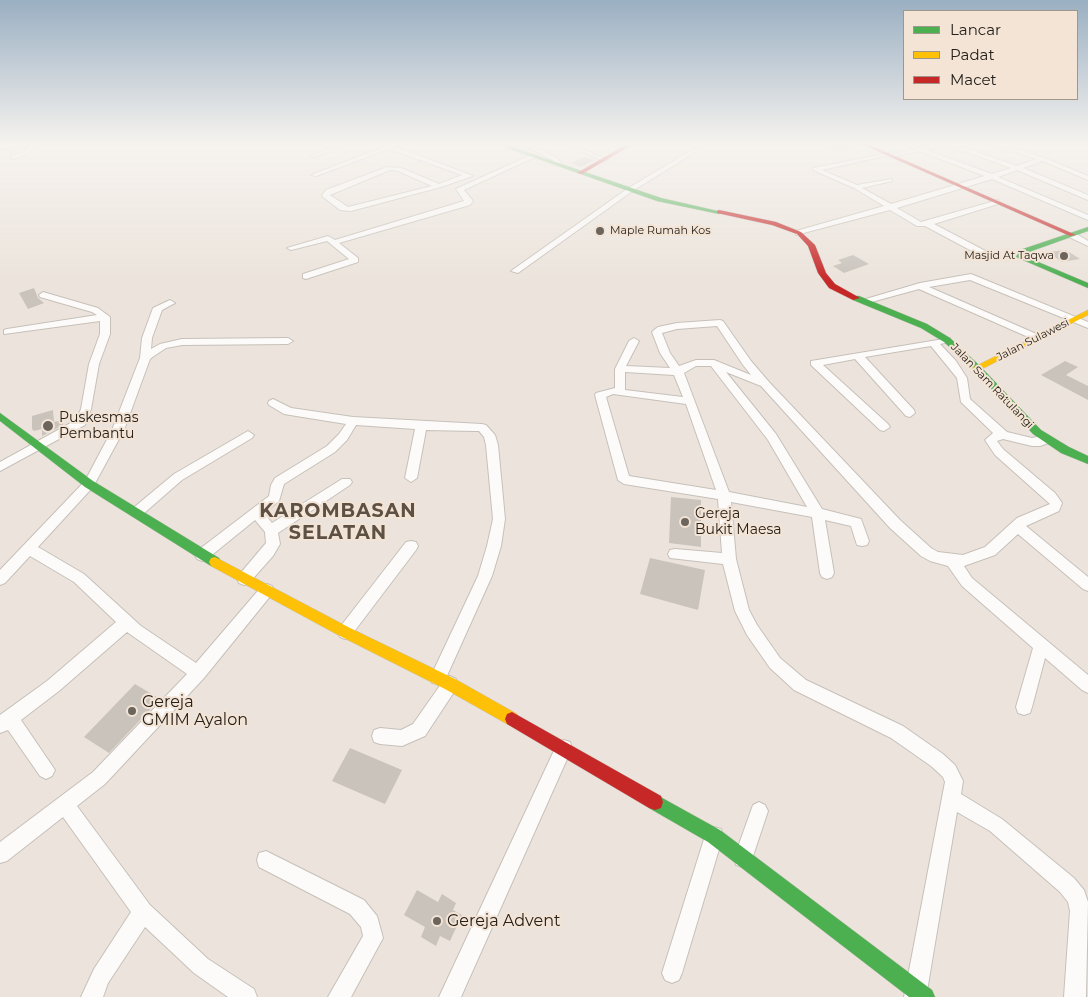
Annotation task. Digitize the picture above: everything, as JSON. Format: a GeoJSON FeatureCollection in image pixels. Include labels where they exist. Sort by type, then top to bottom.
{"type":"FeatureCollection","features":[{"type":"Feature","properties":{"kind":"main road"},"geometry":{"type":"LineString","coordinates":[[630,190],[678,205],[774,223],[799,233]]}},
{"type":"Feature","properties":{"kind":"main road"},"geometry":{"type":"LineString","coordinates":[[967,190],[1072,235]]}},
{"type":"Feature","properties":{"kind":"main road"},"geometry":{"type":"LineString","coordinates":[[1088,229],[1022,252],[1020,257],[1088,286]]}},
{"type":"Feature","properties":{"kind":"main road","name":"Jalan Sam Ratulangi"},"geometry":{"type":"LineString","coordinates":[[799,233],[811,245],[822,273],[832,286],[844,293],[924,326],[947,340],[977,368],[1020,416],[1047,439],[1088,460]]}},
{"type":"Feature","properties":{"kind":"main road","name":"Jalan Sulawesi"},"geometry":{"type":"LineString","coordinates":[[977,368],[1088,312]]}},
{"type":"Feature","properties":{"kind":"main road"},"geometry":{"type":"LineString","coordinates":[[0,416],[89,484],[137,512],[202,555],[344,632],[444,681],[564,748],[714,836],[919,995]]}},
{"type":"Feature","properties":{"kind":"street"},"geometry":{"type":"LineString","coordinates":[[335,190],[326,195],[343,208],[352,209],[426,190]]}},
{"type":"Feature","properties":{"kind":"street"},"geometry":{"type":"LineString","coordinates":[[335,242],[468,203],[469,201],[460,190]]}},
{"type":"Feature","properties":{"kind":"street"},"geometry":{"type":"LineString","coordinates":[[515,271],[630,190]]}},
{"type":"Feature","properties":{"kind":"street"},"geometry":{"type":"LineString","coordinates":[[860,190],[917,223],[927,224],[990,257]]}},
{"type":"Feature","properties":{"kind":"street"},"geometry":{"type":"LineString","coordinates":[[799,233],[952,190]]}},
{"type":"Feature","properties":{"kind":"street"},"geometry":{"type":"LineString","coordinates":[[1028,190],[1088,218]]}},
{"type":"Feature","properties":{"kind":"street"},"geometry":{"type":"LineString","coordinates":[[1068,190],[1088,198]]}},
{"type":"Feature","properties":{"kind":"street"},"geometry":{"type":"LineString","coordinates":[[927,224],[995,202]]}},
{"type":"Feature","properties":{"kind":"street"},"geometry":{"type":"LineString","coordinates":[[1072,235],[1088,244]]}},
{"type":"Feature","properties":{"kind":"street"},"geometry":{"type":"LineString","coordinates":[[291,248],[323,239],[330,239],[355,261],[306,276]]}},
{"type":"Feature","properties":{"kind":"street"},"geometry":{"type":"LineString","coordinates":[[864,301],[964,276],[974,278],[1088,325]]}},
{"type":"Feature","properties":{"kind":"street"},"geometry":{"type":"LineString","coordinates":[[943,297],[942,287],[964,276]]}},
{"type":"Feature","properties":{"kind":"street"},"geometry":{"type":"LineString","coordinates":[[920,286],[1038,338]]}},
{"type":"Feature","properties":{"kind":"street"},"geometry":{"type":"LineString","coordinates":[[43,295],[84,306],[95,310],[105,317]]}},
{"type":"Feature","properties":{"kind":"street"},"geometry":{"type":"LineString","coordinates":[[0,579],[89,484],[118,430],[145,358],[147,338],[158,308],[170,304]]}},
{"type":"Feature","properties":{"kind":"street"},"geometry":{"type":"LineString","coordinates":[[6,332],[105,317]]}},
{"type":"Feature","properties":{"kind":"street"},"geometry":{"type":"LineString","coordinates":[[0,467],[41,446],[81,422],[86,409],[94,364],[105,334],[105,317]]}},
{"type":"Feature","properties":{"kind":"street"},"geometry":{"type":"LineString","coordinates":[[919,995],[954,781],[949,771],[937,760],[897,732],[800,685],[775,663],[752,630],[742,611],[729,559],[724,496],[699,424],[678,372],[665,353],[657,332],[661,329],[677,326],[717,323],[722,325],[726,334],[747,363],[765,384],[895,524],[926,552],[936,557],[952,561],[963,561],[990,551],[1017,526],[1032,517],[1055,508],[1056,506],[1051,496],[990,440],[1003,435],[1032,442],[1040,442],[1047,439]]}},
{"type":"Feature","properties":{"kind":"street"},"geometry":{"type":"LineString","coordinates":[[884,427],[815,363],[947,340]]}},
{"type":"Feature","properties":{"kind":"street"},"geometry":{"type":"LineString","coordinates":[[145,358],[158,348],[182,342],[288,341]]}},
{"type":"Feature","properties":{"kind":"street"},"geometry":{"type":"LineString","coordinates":[[620,392],[620,369],[634,341]]}},
{"type":"Feature","properties":{"kind":"street"},"geometry":{"type":"LineString","coordinates":[[934,343],[960,374],[964,385],[965,400],[1003,435]]}},
{"type":"Feature","properties":{"kind":"street"},"geometry":{"type":"LineString","coordinates":[[858,356],[910,413]]}},
{"type":"Feature","properties":{"kind":"street"},"geometry":{"type":"LineString","coordinates":[[620,369],[678,372],[696,363],[714,363],[765,384]]}},
{"type":"Feature","properties":{"kind":"street"},"geometry":{"type":"LineString","coordinates":[[714,363],[772,437],[818,514],[827,573]]}},
{"type":"Feature","properties":{"kind":"street"},"geometry":{"type":"LineString","coordinates":[[689,401],[607,391],[600,395],[624,480],[842,518],[856,523],[862,541]]}},
{"type":"Feature","properties":{"kind":"street"},"geometry":{"type":"LineString","coordinates":[[272,402],[288,411],[352,421],[421,426],[475,427],[482,428],[489,435],[492,445],[499,519],[494,546],[485,576],[428,720],[419,730],[402,738],[380,736]]}},
{"type":"Feature","properties":{"kind":"street"},"geometry":{"type":"LineString","coordinates":[[202,555],[275,498],[276,485],[279,481],[331,449],[343,437],[352,421]]}},
{"type":"Feature","properties":{"kind":"street"},"geometry":{"type":"LineString","coordinates":[[411,478],[421,426]]}},
{"type":"Feature","properties":{"kind":"street"},"geometry":{"type":"LineString","coordinates":[[137,512],[173,480],[248,435]]}},
{"type":"Feature","properties":{"kind":"street"},"geometry":{"type":"LineString","coordinates":[[271,531],[346,482]]}},
{"type":"Feature","properties":{"kind":"street"},"geometry":{"type":"LineString","coordinates":[[244,579],[273,544],[271,531],[258,513]]}},
{"type":"Feature","properties":{"kind":"street"},"geometry":{"type":"LineString","coordinates":[[1017,526],[1088,585]]}},
{"type":"Feature","properties":{"kind":"street"},"geometry":{"type":"LineString","coordinates":[[344,632],[411,546]]}},
{"type":"Feature","properties":{"kind":"street"},"geometry":{"type":"LineString","coordinates":[[28,548],[79,578],[126,623],[198,673]]}},
{"type":"Feature","properties":{"kind":"street"},"geometry":{"type":"LineString","coordinates":[[675,554],[729,559]]}},
{"type":"Feature","properties":{"kind":"street"},"geometry":{"type":"LineString","coordinates":[[952,561],[967,582],[1088,685]]}},
{"type":"Feature","properties":{"kind":"street"},"geometry":{"type":"LineString","coordinates":[[0,854],[100,778],[198,673],[267,590]]}},
{"type":"Feature","properties":{"kind":"street"},"geometry":{"type":"LineString","coordinates":[[46,770],[5,722],[53,686],[126,623]]}},
{"type":"Feature","properties":{"kind":"street"},"geometry":{"type":"LineString","coordinates":[[1024,707],[1041,646]]}},
{"type":"Feature","properties":{"kind":"street"},"geometry":{"type":"LineString","coordinates":[[450,997],[564,748]]}},
{"type":"Feature","properties":{"kind":"street"},"geometry":{"type":"LineString","coordinates":[[951,798],[996,825],[1067,885],[1077,897],[1080,911],[1075,997]]}},
{"type":"Feature","properties":{"kind":"street"},"geometry":{"type":"LineString","coordinates":[[65,804],[143,912],[201,966],[246,997]]}},
{"type":"Feature","properties":{"kind":"street"},"geometry":{"type":"LineString","coordinates":[[743,858],[759,811]]}},
{"type":"Feature","properties":{"kind":"street"},"geometry":{"type":"LineString","coordinates":[[672,973],[714,836]]}},
{"type":"Feature","properties":{"kind":"street"},"geometry":{"type":"LineString","coordinates":[[266,860],[357,907],[370,923],[373,938],[340,997]]}},
{"type":"Feature","properties":{"kind":"street"},"geometry":{"type":"LineString","coordinates":[[92,997],[101,976],[143,912]]}},
{"type":"Feature","properties":{"kind":"building","name":"Masjid At Taqwa"},"geometry":{"type":"Polygon","coordinates":[[[1066,250],[1080,259],[1062,262],[1048,252],[1066,250]]]}},
{"type":"Feature","properties":{"kind":"building"},"geometry":{"type":"Polygon","coordinates":[[[853,255],[869,264],[844,273],[833,266],[842,263],[838,260],[853,255]]]}},
{"type":"Feature","properties":{"kind":"building"},"geometry":{"type":"Polygon","coordinates":[[[34,288],[38,298],[44,303],[28,309],[19,293],[34,288]]]}},
{"type":"Feature","properties":{"kind":"building"},"geometry":{"type":"Polygon","coordinates":[[[1065,361],[1078,367],[1066,375],[1088,386],[1088,400],[1041,375],[1065,361]]]}},
{"type":"Feature","properties":{"kind":"building","name":"Puskesmas Pembantu"},"geometry":{"type":"Polygon","coordinates":[[[53,410],[54,422],[63,420],[63,425],[42,436],[42,429],[34,431],[32,429],[32,416],[53,410]]]}},
{"type":"Feature","properties":{"kind":"building","name":"Gereja Bukit Maesa"},"geometry":{"type":"Polygon","coordinates":[[[671,497],[701,500],[701,547],[669,543],[671,497]]]}},
{"type":"Feature","properties":{"kind":"building"},"geometry":{"type":"Polygon","coordinates":[[[650,558],[705,570],[698,610],[640,594],[650,558]]]}},
{"type":"Feature","properties":{"kind":"building","name":"Gereja GMIM Ayalon"},"geometry":{"type":"Polygon","coordinates":[[[135,684],[160,699],[109,753],[84,737],[135,684]]]}},
{"type":"Feature","properties":{"kind":"building"},"geometry":{"type":"Polygon","coordinates":[[[350,748],[402,770],[385,804],[332,781],[350,748]]]}},
{"type":"Feature","properties":{"kind":"building","name":"Gereja Advent"},"geometry":{"type":"Polygon","coordinates":[[[417,890],[438,902],[442,894],[456,903],[453,910],[462,915],[450,941],[440,936],[436,946],[421,937],[425,927],[404,915],[417,890]]]}},
{"type":"Feature","properties":{"kind":"traffic: fast"},"geometry":{"type":"LineString","coordinates":[[629,190],[659,200],[719,212]]}},
{"type":"Feature","properties":{"kind":"traffic: fast"},"geometry":{"type":"LineString","coordinates":[[1088,229],[1023,252],[1020,257],[1088,286]]}},
{"type":"Feature","properties":{"kind":"traffic: fast"},"geometry":{"type":"LineString","coordinates":[[856,298],[924,326],[947,340],[977,368],[1037,432],[1065,450],[1088,460]]}},
{"type":"Feature","properties":{"kind":"traffic: fast"},"geometry":{"type":"LineString","coordinates":[[0,416],[89,484],[215,562]]}},
{"type":"Feature","properties":{"kind":"traffic: fast"},"geometry":{"type":"LineString","coordinates":[[655,802],[714,836],[925,997]]}},
{"type":"Feature","properties":{"kind":"traffic: slow"},"geometry":{"type":"LineString","coordinates":[[977,368],[1088,312]]}},
{"type":"Feature","properties":{"kind":"traffic: slow"},"geometry":{"type":"LineString","coordinates":[[215,562],[345,632],[450,684],[512,719]]}},
{"type":"Feature","properties":{"kind":"traffic: jam"},"geometry":{"type":"LineString","coordinates":[[968,190],[1072,235]]}},
{"type":"Feature","properties":{"kind":"traffic: jam"},"geometry":{"type":"LineString","coordinates":[[719,212],[774,223],[799,233],[811,245],[822,273],[832,286],[856,298]]}},
{"type":"Feature","properties":{"kind":"traffic: jam"},"geometry":{"type":"LineString","coordinates":[[512,719],[655,802]]}},
{"type":"Feature","properties":{"kind":"place","name":"Maple Rumah Kos"},"geometry":{"type":"Point","coordinates":[600,231]}},
{"type":"Feature","properties":{"kind":"place","name":"Masjid At Taqwa"},"geometry":{"type":"Point","coordinates":[1064,256]}},
{"type":"Feature","properties":{"kind":"place","name":"Puskesmas Pembantu"},"geometry":{"type":"Point","coordinates":[48,426]}},
{"type":"Feature","properties":{"kind":"place","name":"Gereja Bukit Maesa"},"geometry":{"type":"Point","coordinates":[685,522]}},
{"type":"Feature","properties":{"kind":"place","name":"Gereja GMIM Ayalon"},"geometry":{"type":"Point","coordinates":[132,711]}},
{"type":"Feature","properties":{"kind":"place","name":"Gereja Advent"},"geometry":{"type":"Point","coordinates":[437,921]}},
{"type":"Feature","properties":{"kind":"district","name":"KAROMBASAN SELATAN"},"geometry":{"type":"Point","coordinates":[338,522]}}]}
